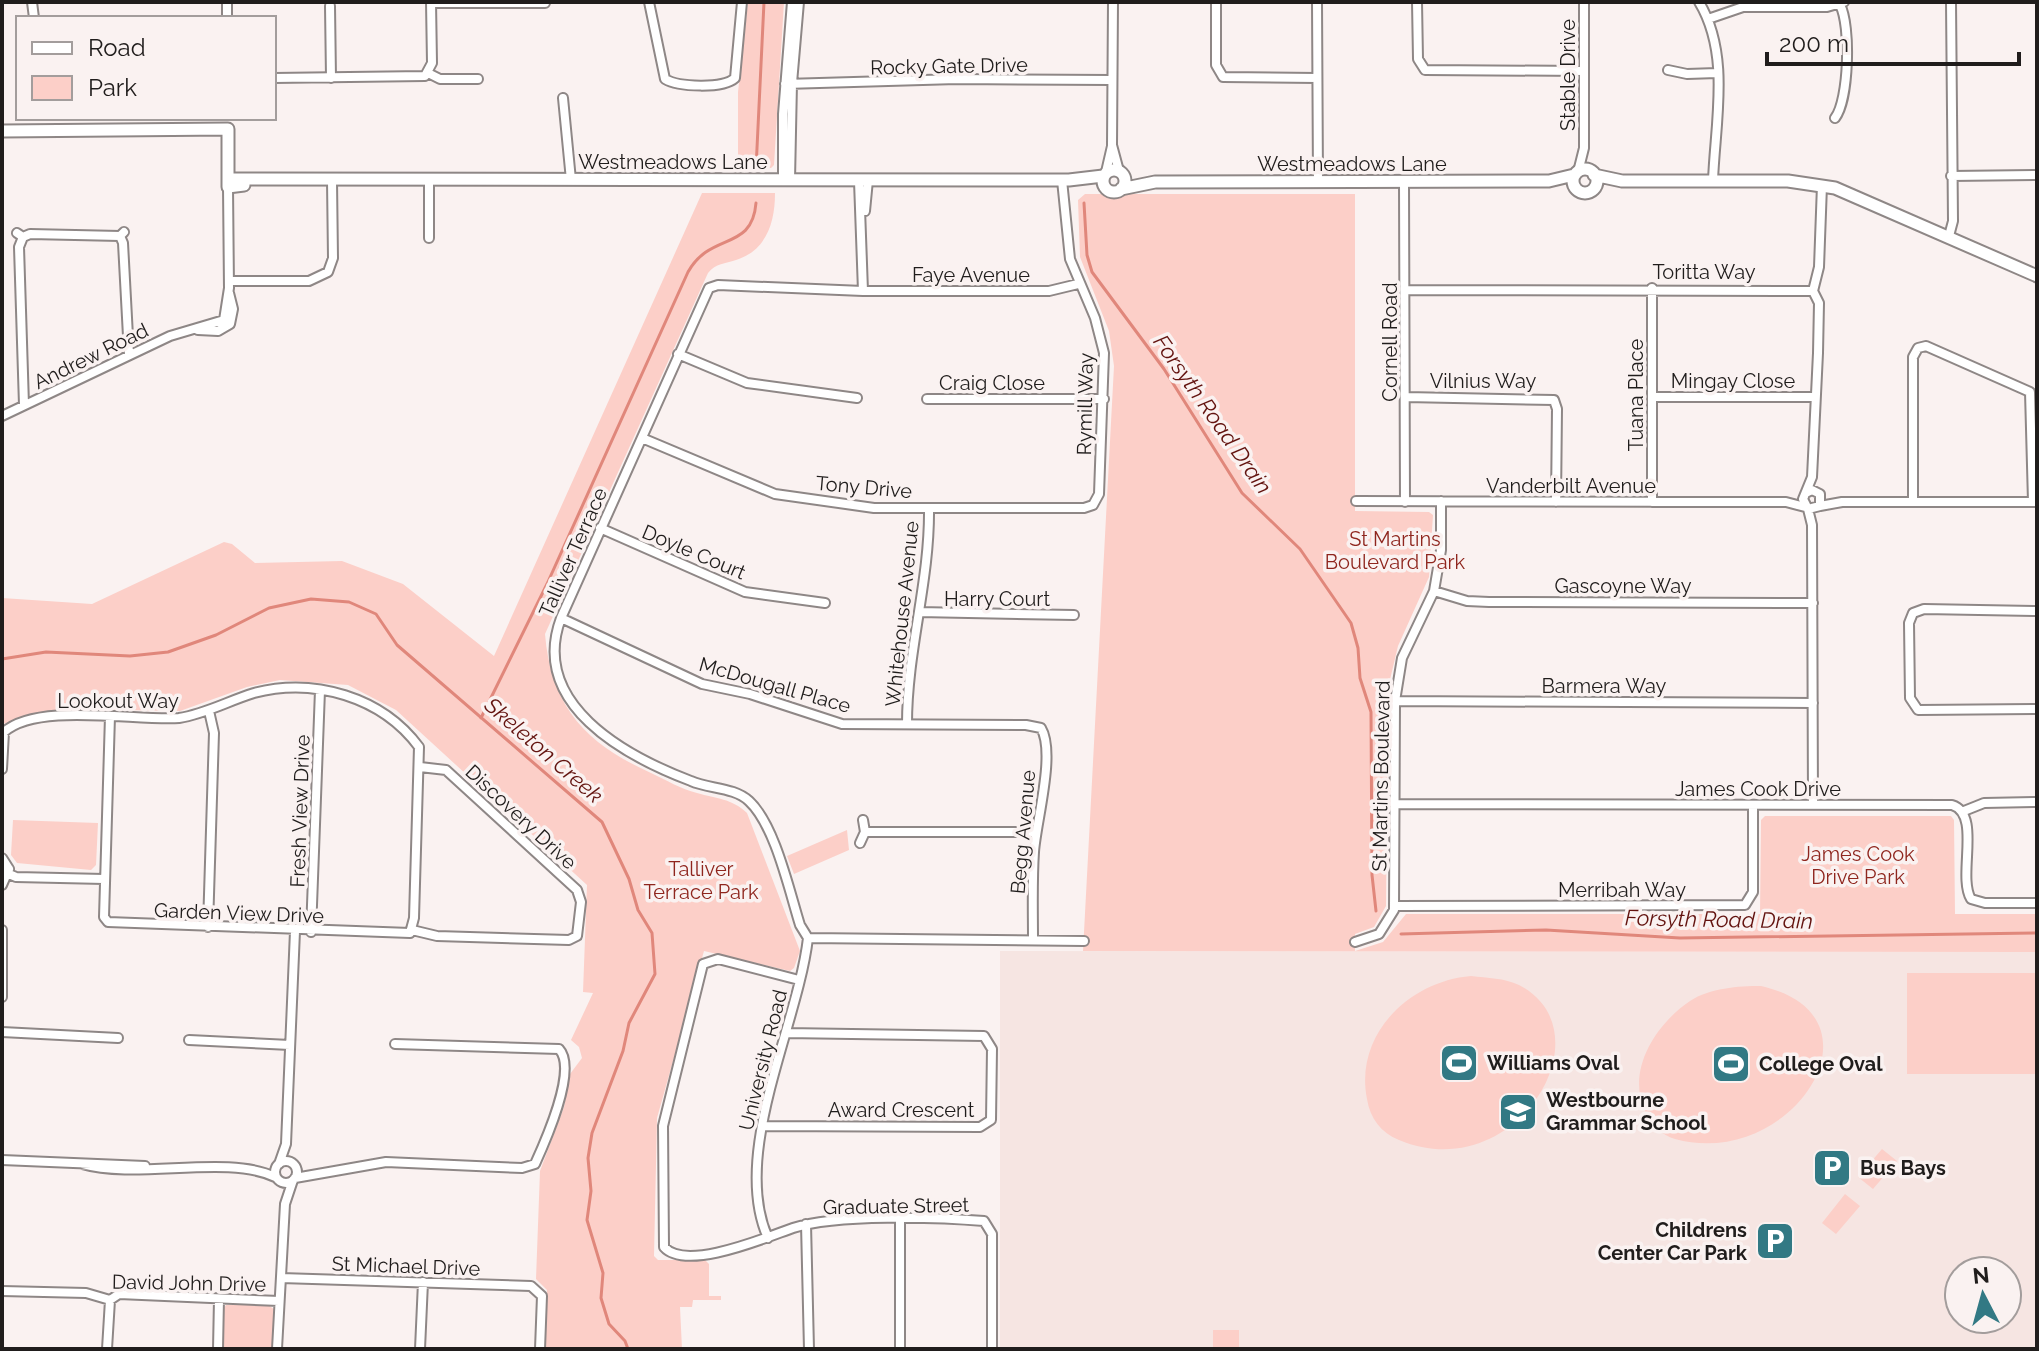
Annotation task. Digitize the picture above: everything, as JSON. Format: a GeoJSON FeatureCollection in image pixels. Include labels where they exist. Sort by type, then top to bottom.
{"type":"FeatureCollection","features":[{"type":"Feature","properties":{"kind":"street"},"geometry":{"type":"LineString","coordinates":[[649,2],[665,79],[676,83],[725,84],[735,78],[742,2]]}},
{"type":"Feature","properties":{"kind":"street"},"geometry":{"type":"LineString","coordinates":[[786,180],[792,2]]}},
{"type":"Feature","properties":{"kind":"street"},"geometry":{"type":"LineString","coordinates":[[788,84],[799,2]]}},
{"type":"Feature","properties":{"kind":"street"},"geometry":{"type":"LineString","coordinates":[[1112,145],[1125,180],[1116,190],[1104,186],[1112,145],[1113,2]]}},
{"type":"Feature","properties":{"kind":"street"},"geometry":{"type":"LineString","coordinates":[[1216,2],[1216,65],[1223,77],[1317,78]]}},
{"type":"Feature","properties":{"kind":"street"},"geometry":{"type":"LineString","coordinates":[[1317,2],[1318,182]]}},
{"type":"Feature","properties":{"kind":"street"},"geometry":{"type":"LineString","coordinates":[[1417,2],[1418,61],[1425,70],[1584,71]]}},
{"type":"Feature","properties":{"kind":"street","name":"Stable Drive"},"geometry":{"type":"LineString","coordinates":[[1576,178],[1584,148],[1584,2]]}},
{"type":"Feature","properties":{"kind":"street"},"geometry":{"type":"LineString","coordinates":[[1699,2],[1708,19],[1717,73],[1716,181]]}},
{"type":"Feature","properties":{"kind":"street"},"geometry":{"type":"LineString","coordinates":[[1945,234],[1951,213],[1951,2]]}},
{"type":"Feature","properties":{"kind":"street"},"geometry":{"type":"LineString","coordinates":[[428,73],[431,3],[545,3]]}},
{"type":"Feature","properties":{"kind":"street"},"geometry":{"type":"LineString","coordinates":[[1708,19],[1743,7],[1842,4],[1846,22],[1845,89],[1843,104],[1835,118]]}},
{"type":"Feature","properties":{"kind":"street"},"geometry":{"type":"LineString","coordinates":[[330,6],[331,78]]}},
{"type":"Feature","properties":{"kind":"street"},"geometry":{"type":"LineString","coordinates":[[1668,70],[1687,74],[1717,73]]}},
{"type":"Feature","properties":{"kind":"street"},"geometry":{"type":"LineString","coordinates":[[276,78],[417,77],[428,73],[440,79],[478,79]]}},
{"type":"Feature","properties":{"kind":"street","name":"Rocky Gate Drive"},"geometry":{"type":"LineString","coordinates":[[788,84],[957,79],[1112,80]]}},
{"type":"Feature","properties":{"kind":"street"},"geometry":{"type":"LineString","coordinates":[[563,98],[571,180]]}},
{"type":"Feature","properties":{"kind":"street"},"geometry":{"type":"LineString","coordinates":[[2,131],[228,124],[229,281],[312,281],[328,272],[333,260],[332,181]]}},
{"type":"Feature","properties":{"kind":"street","name":"Stable Drive"},"geometry":{"type":"LineString","coordinates":[[1584,148],[1593,173]]}},
{"type":"Feature","properties":{"kind":"street","name":"Westmeadows Lane"},"geometry":{"type":"LineString","coordinates":[[228,183],[1070,180],[1120,172],[1155,182]]}},
{"type":"Feature","properties":{"kind":"street"},"geometry":{"type":"LineString","coordinates":[[1593,173],[1594,189]]}},
{"type":"Feature","properties":{"kind":"street"},"geometry":{"type":"LineString","coordinates":[[1622,181],[1584,193],[1576,178],[1593,173],[1622,181],[1822,185],[1852,194],[2037,276]]}},
{"type":"Feature","properties":{"kind":"street"},"geometry":{"type":"LineString","coordinates":[[1951,176],[2037,175]]}},
{"type":"Feature","properties":{"kind":"street","name":"Westmeadows Lane"},"geometry":{"type":"LineString","coordinates":[[1070,180],[1116,190],[1155,182],[1549,181],[1576,178]]}},
{"type":"Feature","properties":{"kind":"street"},"geometry":{"type":"LineString","coordinates":[[429,180],[429,238]]}},
{"type":"Feature","properties":{"kind":"street"},"geometry":{"type":"LineString","coordinates":[[863,291],[864,180]]}},
{"type":"Feature","properties":{"kind":"street","name":"Rymill Way"},"geometry":{"type":"LineString","coordinates":[[1070,180],[1066,212],[1068,251],[1101,338],[1104,399],[1099,494],[1093,505]]}},
{"type":"Feature","properties":{"kind":"street","name":"Cornell Road"},"geometry":{"type":"LineString","coordinates":[[1404,182],[1405,502]]}},
{"type":"Feature","properties":{"kind":"street"},"geometry":{"type":"LineString","coordinates":[[1812,508],[1805,494],[1812,477],[1819,303],[1813,291],[1819,267],[1822,185]]}},
{"type":"Feature","properties":{"kind":"street"},"geometry":{"type":"LineString","coordinates":[[24,405],[20,235],[122,234],[129,355]]}},
{"type":"Feature","properties":{"kind":"street","name":"Andrew Road"},"geometry":{"type":"LineString","coordinates":[[2,416],[170,336],[227,322],[229,281]]}},
{"type":"Feature","properties":{"kind":"street","name":"Faye Avenue"},"geometry":{"type":"LineString","coordinates":[[863,291],[1049,291],[1078,284]]}},
{"type":"Feature","properties":{"kind":"street","name":"Talliver Terrace"},"geometry":{"type":"LineString","coordinates":[[808,938],[764,822],[747,799],[693,782],[612,744],[589,725],[571,701],[558,674],[555,635],[678,354],[712,286],[863,291]]}},
{"type":"Feature","properties":{"kind":"street","name":"Toritta Way"},"geometry":{"type":"LineString","coordinates":[[1406,290],[1652,288],[1813,291]]}},
{"type":"Feature","properties":{"kind":"street","name":"Tuana Place"},"geometry":{"type":"LineString","coordinates":[[1652,288],[1652,502]]}},
{"type":"Feature","properties":{"kind":"street"},"geometry":{"type":"LineString","coordinates":[[1913,502],[1912,361],[1918,348],[1935,347],[2030,392],[2035,502]]}},
{"type":"Feature","properties":{"kind":"street"},"geometry":{"type":"LineString","coordinates":[[678,354],[747,383],[857,398]]}},
{"type":"Feature","properties":{"kind":"street","name":"Vilnius Way"},"geometry":{"type":"LineString","coordinates":[[1406,397],[1554,400],[1557,409],[1556,502]]}},
{"type":"Feature","properties":{"kind":"street","name":"Mingay Close"},"geometry":{"type":"LineString","coordinates":[[1652,397],[1814,397]]}},
{"type":"Feature","properties":{"kind":"street","name":"Craig Close"},"geometry":{"type":"LineString","coordinates":[[927,399],[1104,399]]}},
{"type":"Feature","properties":{"kind":"street","name":"Tony Drive"},"geometry":{"type":"LineString","coordinates":[[642,438],[775,494],[874,508],[1084,508],[1093,505]]}},
{"type":"Feature","properties":{"kind":"street"},"geometry":{"type":"LineString","coordinates":[[1812,477],[1819,493],[1812,508],[1813,805]]}},
{"type":"Feature","properties":{"kind":"street","name":"Vanderbilt Avenue"},"geometry":{"type":"LineString","coordinates":[[1786,502],[1805,494],[1819,493],[1842,502]]}},
{"type":"Feature","properties":{"kind":"street","name":"Vanderbilt Avenue"},"geometry":{"type":"LineString","coordinates":[[1356,501],[1786,502],[1812,508],[1842,502],[2035,502]]}},
{"type":"Feature","properties":{"kind":"street","name":"St Martins Boulevard"},"geometry":{"type":"LineString","coordinates":[[1395,906],[1395,701],[1402,658],[1434,591],[1441,550],[1441,501]]}},
{"type":"Feature","properties":{"kind":"street","name":"Whitehouse Avenue"},"geometry":{"type":"LineString","coordinates":[[907,724],[910,658],[926,578],[929,508]]}},
{"type":"Feature","properties":{"kind":"street","name":"Doyle Court"},"geometry":{"type":"LineString","coordinates":[[600,528],[745,592],[825,603]]}},
{"type":"Feature","properties":{"kind":"street","name":"Gascoyne Way"},"geometry":{"type":"LineString","coordinates":[[1434,591],[1474,602],[1813,603]]}},
{"type":"Feature","properties":{"kind":"street"},"geometry":{"type":"LineString","coordinates":[[2037,611],[1924,609],[1913,613],[1909,623],[1910,698],[1918,710],[2037,709]]}},
{"type":"Feature","properties":{"kind":"street","name":"Harry Court"},"geometry":{"type":"LineString","coordinates":[[919,612],[1074,615]]}},
{"type":"Feature","properties":{"kind":"street","name":"McDougall Place"},"geometry":{"type":"LineString","coordinates":[[561,618],[702,684],[750,694],[842,724],[1026,725],[1041,728]]}},
{"type":"Feature","properties":{"kind":"street","name":"Lookout Way"},"geometry":{"type":"LineString","coordinates":[[2,769],[4,735],[8,728],[48,717],[173,719],[209,711],[263,691],[320,690],[354,698],[393,721],[419,747],[420,767]]}},
{"type":"Feature","properties":{"kind":"street","name":"Fresh View Drive"},"geometry":{"type":"LineString","coordinates":[[311,932],[320,690]]}},
{"type":"Feature","properties":{"kind":"street","name":"Barmera Way"},"geometry":{"type":"LineString","coordinates":[[1395,701],[1813,703]]}},
{"type":"Feature","properties":{"kind":"street"},"geometry":{"type":"LineString","coordinates":[[208,927],[214,733],[209,711]]}},
{"type":"Feature","properties":{"kind":"street","name":"Garden View Drive"},"geometry":{"type":"LineString","coordinates":[[110,716],[104,879],[104,917],[108,922],[399,935],[412,930]]}},
{"type":"Feature","properties":{"kind":"street","name":"Begg Avenue"},"geometry":{"type":"LineString","coordinates":[[1033,940],[1036,832],[1044,768],[1045,739],[1041,728]]}},
{"type":"Feature","properties":{"kind":"street"},"geometry":{"type":"LineString","coordinates":[[412,930],[420,767]]}},
{"type":"Feature","properties":{"kind":"street","name":"Discovery Drive"},"geometry":{"type":"LineString","coordinates":[[412,930],[429,935],[569,940],[577,936],[580,927],[577,890],[446,770],[420,767]]}},
{"type":"Feature","properties":{"kind":"street"},"geometry":{"type":"LineString","coordinates":[[2037,802],[1984,803],[1964,811],[1966,888],[1971,899],[2037,903]]}},
{"type":"Feature","properties":{"kind":"street","name":"James Cook Drive"},"geometry":{"type":"LineString","coordinates":[[1394,804],[1952,805],[1964,811]]}},
{"type":"Feature","properties":{"kind":"street","name":"Merribah Way"},"geometry":{"type":"LineString","coordinates":[[1395,906],[1745,905],[1753,892],[1753,805]]}},
{"type":"Feature","properties":{"kind":"street"},"geometry":{"type":"LineString","coordinates":[[860,843],[865,832],[863,820]]}},
{"type":"Feature","properties":{"kind":"street"},"geometry":{"type":"LineString","coordinates":[[865,832],[1036,832]]}},
{"type":"Feature","properties":{"kind":"street"},"geometry":{"type":"LineString","coordinates":[[2,858],[6,871],[2,885]]}},
{"type":"Feature","properties":{"kind":"street"},"geometry":{"type":"LineString","coordinates":[[6,871],[25,876],[104,879]]}},
{"type":"Feature","properties":{"kind":"street"},"geometry":{"type":"LineString","coordinates":[[1355,942],[1379,934],[1387,925],[1395,906]]}},
{"type":"Feature","properties":{"kind":"street"},"geometry":{"type":"LineString","coordinates":[[2,930],[2,997]]}},
{"type":"Feature","properties":{"kind":"street"},"geometry":{"type":"LineString","coordinates":[[285,1204],[276,1178],[286,1144],[295,931]]}},
{"type":"Feature","properties":{"kind":"street"},"geometry":{"type":"LineString","coordinates":[[808,938],[1084,941]]}},
{"type":"Feature","properties":{"kind":"street","name":"University Road"},"geometry":{"type":"LineString","coordinates":[[768,1238],[759,1208],[762,1126],[808,938]]}},
{"type":"Feature","properties":{"kind":"street","name":"Graduate Street"},"geometry":{"type":"LineString","coordinates":[[799,980],[718,959],[703,964],[663,1126],[662,1239],[666,1250],[724,1252],[806,1224],[834,1220],[979,1220],[989,1224],[992,1234],[992,1349]]}},
{"type":"Feature","properties":{"kind":"street"},"geometry":{"type":"LineString","coordinates":[[2,1032],[118,1038]]}},
{"type":"Feature","properties":{"kind":"street","name":"Award Crescent"},"geometry":{"type":"LineString","coordinates":[[762,1126],[980,1127],[991,1120],[992,1049],[984,1036],[786,1033]]}},
{"type":"Feature","properties":{"kind":"street"},"geometry":{"type":"LineString","coordinates":[[189,1040],[290,1045]]}},
{"type":"Feature","properties":{"kind":"street"},"geometry":{"type":"LineString","coordinates":[[250,1170],[285,1184],[316,1173],[386,1162],[531,1167],[557,1110],[565,1060],[559,1049],[395,1044]]}},
{"type":"Feature","properties":{"kind":"street"},"geometry":{"type":"LineString","coordinates":[[277,1349],[285,1204],[294,1179],[294,1165],[286,1144]]}},
{"type":"Feature","properties":{"kind":"street"},"geometry":{"type":"LineString","coordinates":[[2,1160],[250,1170],[294,1165],[316,1173]]}},
{"type":"Feature","properties":{"kind":"street"},"geometry":{"type":"LineString","coordinates":[[900,1220],[900,1349]]}},
{"type":"Feature","properties":{"kind":"street"},"geometry":{"type":"LineString","coordinates":[[806,1224],[809,1349]]}},
{"type":"Feature","properties":{"kind":"street","name":"St Michael Drive"},"geometry":{"type":"LineString","coordinates":[[281,1278],[531,1286],[542,1296],[540,1349]]}},
{"type":"Feature","properties":{"kind":"street"},"geometry":{"type":"LineString","coordinates":[[420,1349],[423,1282]]}},
{"type":"Feature","properties":{"kind":"street","name":"David John Drive"},"geometry":{"type":"LineString","coordinates":[[2,1291],[86,1293],[110,1300],[119,1294],[279,1301]]}},
{"type":"Feature","properties":{"kind":"street"},"geometry":{"type":"LineString","coordinates":[[218,1349],[219,1299]]}},
{"type":"Feature","properties":{"kind":"street"},"geometry":{"type":"LineString","coordinates":[[107,1349],[110,1300]]}},
{"type":"Feature","properties":{"kind":"shaded area","name":"Westbourne Grammar School"},"geometry":{"type":"Polygon","coordinates":[[[1000,951],[2037,952],[2037,1349],[1000,1349],[1000,951]]]}},
{"type":"Feature","properties":{"kind":"green space"},"geometry":{"type":"Polygon","coordinates":[[[748,2],[784,2],[774,165],[771,168],[738,168],[738,92],[748,2]]]}},
{"type":"Feature","properties":{"kind":"green space","name":"Talliver Terrace Park"},"geometry":{"type":"Polygon","coordinates":[[[702,193],[775,193],[771,224],[755,249],[708,273],[545,634],[555,683],[564,703],[591,736],[628,762],[685,789],[729,802],[747,813],[800,951],[790,971],[704,951],[657,1118],[654,1256],[658,1260],[705,1260],[709,1264],[709,1296],[721,1296],[721,1300],[693,1300],[692,1307],[680,1307],[682,1349],[544,1349],[547,1290],[536,1279],[540,1171],[564,1107],[570,1074],[582,1058],[579,1047],[571,1040],[593,993],[583,992],[587,885],[396,710],[348,685],[280,680],[247,687],[180,711],[69,709],[2,724],[2,598],[92,604],[224,542],[232,544],[255,563],[342,561],[403,584],[494,656],[702,193]]]}},
{"type":"Feature","properties":{"kind":"green space"},"geometry":{"type":"Polygon","coordinates":[[[1085,194],[1355,194],[1355,511],[1429,512],[1433,515],[1429,577],[1398,646],[1388,688],[1386,906],[1374,927],[1355,934],[1355,951],[1383,942],[1406,914],[1760,914],[1761,820],[1765,816],[1951,816],[1954,820],[1955,914],[2037,914],[2037,952],[1083,951],[1114,366],[1109,331],[1080,257],[1078,200],[1085,194]]]}},
{"type":"Feature","properties":{"kind":"green space"},"geometry":{"type":"Polygon","coordinates":[[[13,820],[98,823],[96,865],[91,870],[17,863],[11,855],[13,820]]]}},
{"type":"Feature","properties":{"kind":"green space"},"geometry":{"type":"Polygon","coordinates":[[[847,830],[849,850],[794,874],[787,856],[847,830]]]}},
{"type":"Feature","properties":{"kind":"green space"},"geometry":{"type":"Polygon","coordinates":[[[1907,973],[2037,973],[2037,1074],[1907,1074],[1907,973]]]}},
{"type":"Feature","properties":{"kind":"green space","name":"Williams Oval"},"geometry":{"type":"Polygon","coordinates":[[[1471,976],[1519,985],[1545,1007],[1555,1036],[1552,1068],[1537,1098],[1512,1125],[1479,1143],[1441,1149],[1399,1140],[1382,1129],[1368,1106],[1365,1075],[1369,1053],[1391,1015],[1408,1000],[1448,980],[1471,976]]]}},
{"type":"Feature","properties":{"kind":"green space","name":"College Oval"},"geometry":{"type":"Polygon","coordinates":[[[1761,986],[1800,1002],[1820,1027],[1822,1056],[1811,1086],[1788,1113],[1756,1133],[1717,1143],[1675,1139],[1665,1135],[1650,1120],[1640,1095],[1642,1064],[1656,1035],[1678,1011],[1706,993],[1761,986]]]}},
{"type":"Feature","properties":{"kind":"green space"},"geometry":{"type":"Polygon","coordinates":[[[1882,1149],[1897,1161],[1873,1189],[1858,1177],[1882,1149]]]}},
{"type":"Feature","properties":{"kind":"green space"},"geometry":{"type":"Polygon","coordinates":[[[1845,1194],[1860,1206],[1836,1234],[1822,1223],[1845,1194]]]}},
{"type":"Feature","properties":{"kind":"green space"},"geometry":{"type":"Polygon","coordinates":[[[267,1304],[275,1310],[274,1349],[221,1349],[222,1311],[226,1305],[267,1304]]]}},
{"type":"Feature","properties":{"kind":"green space"},"geometry":{"type":"Polygon","coordinates":[[[1213,1330],[1239,1330],[1239,1349],[1213,1349],[1213,1330]]]}},
{"type":"Feature","properties":{"kind":"waterway"},"geometry":{"type":"LineString","coordinates":[[756,169],[764,2]]}},
{"type":"Feature","properties":{"kind":"waterway"},"geometry":{"type":"LineString","coordinates":[[481,718],[547,584],[688,272],[697,259],[747,229],[756,203]]}},
{"type":"Feature","properties":{"kind":"waterway","name":"Forsyth Road Drain"},"geometry":{"type":"LineString","coordinates":[[1084,203],[1087,255],[1092,272],[1164,369],[1242,493],[1300,549],[1351,623],[1358,648],[1360,678],[1371,712],[1372,875],[1376,911]]}},
{"type":"Feature","properties":{"kind":"waterway","name":"Skeleton Creek"},"geometry":{"type":"LineString","coordinates":[[2,659],[46,652],[130,656],[168,652],[216,635],[269,608],[311,599],[349,602],[376,614],[397,645],[602,822],[629,879],[638,910],[652,933],[655,974],[629,1023],[623,1051],[592,1133],[588,1158],[591,1191],[587,1220],[603,1273],[601,1298],[609,1324],[625,1341],[628,1349]]}},
{"type":"Feature","properties":{"kind":"waterway","name":"Forsyth Road Drain"},"geometry":{"type":"LineString","coordinates":[[1401,934],[1546,930],[1680,938],[2037,933]]}},
{"type":"Feature","properties":{"kind":"place","name":"Williams Oval"},"geometry":{"type":"Point","coordinates":[1459,1063]}},
{"type":"Feature","properties":{"kind":"place","name":"College Oval"},"geometry":{"type":"Point","coordinates":[1731,1064]}},
{"type":"Feature","properties":{"kind":"place","name":"Westbourne Grammar School"},"geometry":{"type":"Point","coordinates":[1518,1112]}},
{"type":"Feature","properties":{"kind":"place","name":"Bus Bays"},"geometry":{"type":"Point","coordinates":[1832,1168]}},
{"type":"Feature","properties":{"kind":"place","name":"Childrens Center Car Park"},"geometry":{"type":"Point","coordinates":[1775,1241]}},
{"type":"Feature","properties":{"kind":"park label","name":"St Martins Boulevard Park"},"geometry":{"type":"Point","coordinates":[1395,550]}},
{"type":"Feature","properties":{"kind":"park label","name":"James Cook Drive Park"},"geometry":{"type":"Point","coordinates":[1858,866]}}]}
